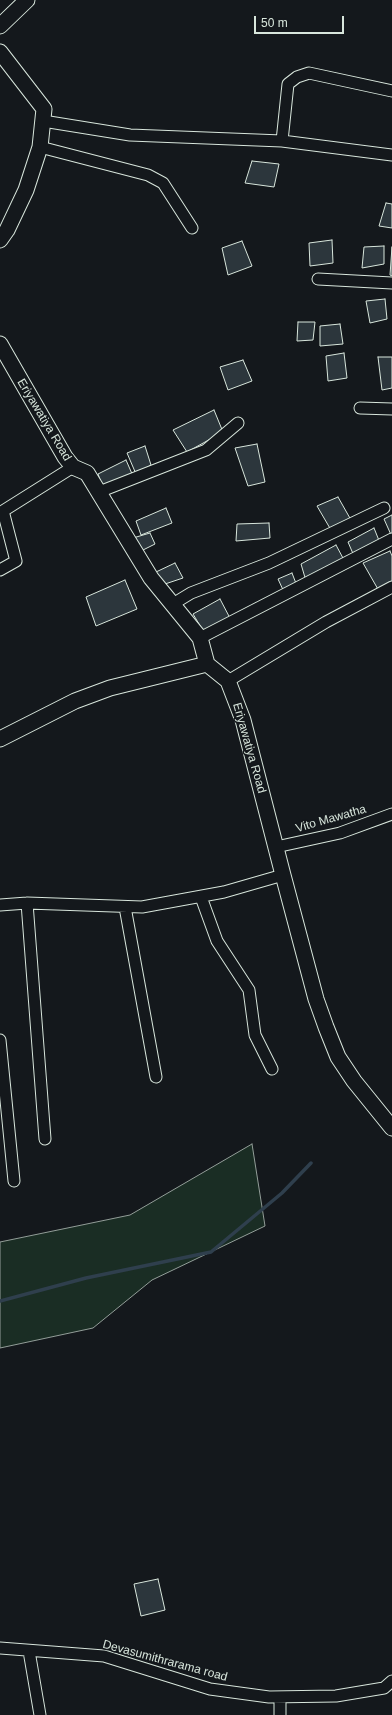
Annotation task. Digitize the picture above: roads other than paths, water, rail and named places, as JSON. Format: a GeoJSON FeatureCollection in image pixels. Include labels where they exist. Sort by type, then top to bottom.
{"type":"FeatureCollection","features":[{"type":"Feature","properties":{"kind":"street"},"geometry":{"type":"LineString","coordinates":[[0,26],[27,0]]}},
{"type":"Feature","properties":{"kind":"street"},"geometry":{"type":"LineString","coordinates":[[0,52],[44,109],[40,147],[26,190],[7,230],[0,240]]}},
{"type":"Feature","properties":{"kind":"street"},"geometry":{"type":"LineString","coordinates":[[282,141],[288,84],[297,77],[310,73],[392,91]]}},
{"type":"Feature","properties":{"kind":"street"},"geometry":{"type":"LineString","coordinates":[[42,121],[130,135],[282,141],[392,155]]}},
{"type":"Feature","properties":{"kind":"street"},"geometry":{"type":"LineString","coordinates":[[40,147],[148,175],[163,183],[192,228]]}},
{"type":"Feature","properties":{"kind":"street"},"geometry":{"type":"LineString","coordinates":[[318,278],[392,283]]}},
{"type":"Feature","properties":{"kind":"street","name":"Eriyawatiya Road"},"geometry":{"type":"LineString","coordinates":[[0,344],[65,457],[73,467],[87,473],[151,578],[200,638],[207,664],[228,681],[243,720],[282,875],[316,999],[338,1056],[354,1082],[392,1128]]}},
{"type":"Feature","properties":{"kind":"street"},"geometry":{"type":"LineString","coordinates":[[360,408],[392,409]]}},
{"type":"Feature","properties":{"kind":"street"},"geometry":{"type":"LineString","coordinates":[[99,492],[206,450],[238,423]]}},
{"type":"Feature","properties":{"kind":"street"},"geometry":{"type":"LineString","coordinates":[[0,570],[16,561],[1,511],[73,467]]}},
{"type":"Feature","properties":{"kind":"street"},"geometry":{"type":"LineString","coordinates":[[173,604],[191,592],[269,563],[384,508]]}},
{"type":"Feature","properties":{"kind":"street"},"geometry":{"type":"LineString","coordinates":[[200,638],[392,539]]}},
{"type":"Feature","properties":{"kind":"street"},"geometry":{"type":"LineString","coordinates":[[228,681],[326,622],[392,587]]}},
{"type":"Feature","properties":{"kind":"street"},"geometry":{"type":"LineString","coordinates":[[0,739],[75,701],[103,691],[207,664]]}},
{"type":"Feature","properties":{"kind":"street","name":"Vito Mawatha"},"geometry":{"type":"LineString","coordinates":[[276,847],[340,833],[392,814]]}},
{"type":"Feature","properties":{"kind":"street"},"geometry":{"type":"LineString","coordinates":[[0,905],[27,903],[142,907],[224,892],[282,875]]}},
{"type":"Feature","properties":{"kind":"street"},"geometry":{"type":"LineString","coordinates":[[202,897],[217,941],[249,990],[255,1036],[272,1069]]}},
{"type":"Feature","properties":{"kind":"street"},"geometry":{"type":"LineString","coordinates":[[27,903],[45,1139]]}},
{"type":"Feature","properties":{"kind":"street"},"geometry":{"type":"LineString","coordinates":[[125,907],[156,1077]]}},
{"type":"Feature","properties":{"kind":"street"},"geometry":{"type":"LineString","coordinates":[[0,1040],[14,1181]]}},
{"type":"Feature","properties":{"kind":"street","name":"Devasumithrarama road"},"geometry":{"type":"LineString","coordinates":[[0,1648],[104,1656],[210,1690],[269,1697],[336,1696],[384,1688],[392,1682]]}},
{"type":"Feature","properties":{"kind":"street"},"geometry":{"type":"LineString","coordinates":[[29,1651],[40,1715]]}},
{"type":"Feature","properties":{"kind":"street"},"geometry":{"type":"LineString","coordinates":[[280,1697],[280,1715]]}},
{"type":"Feature","properties":{"kind":"waterway"},"geometry":{"type":"LineString","coordinates":[[0,1301],[86,1278],[211,1252],[282,1193],[311,1163]]}}]}
